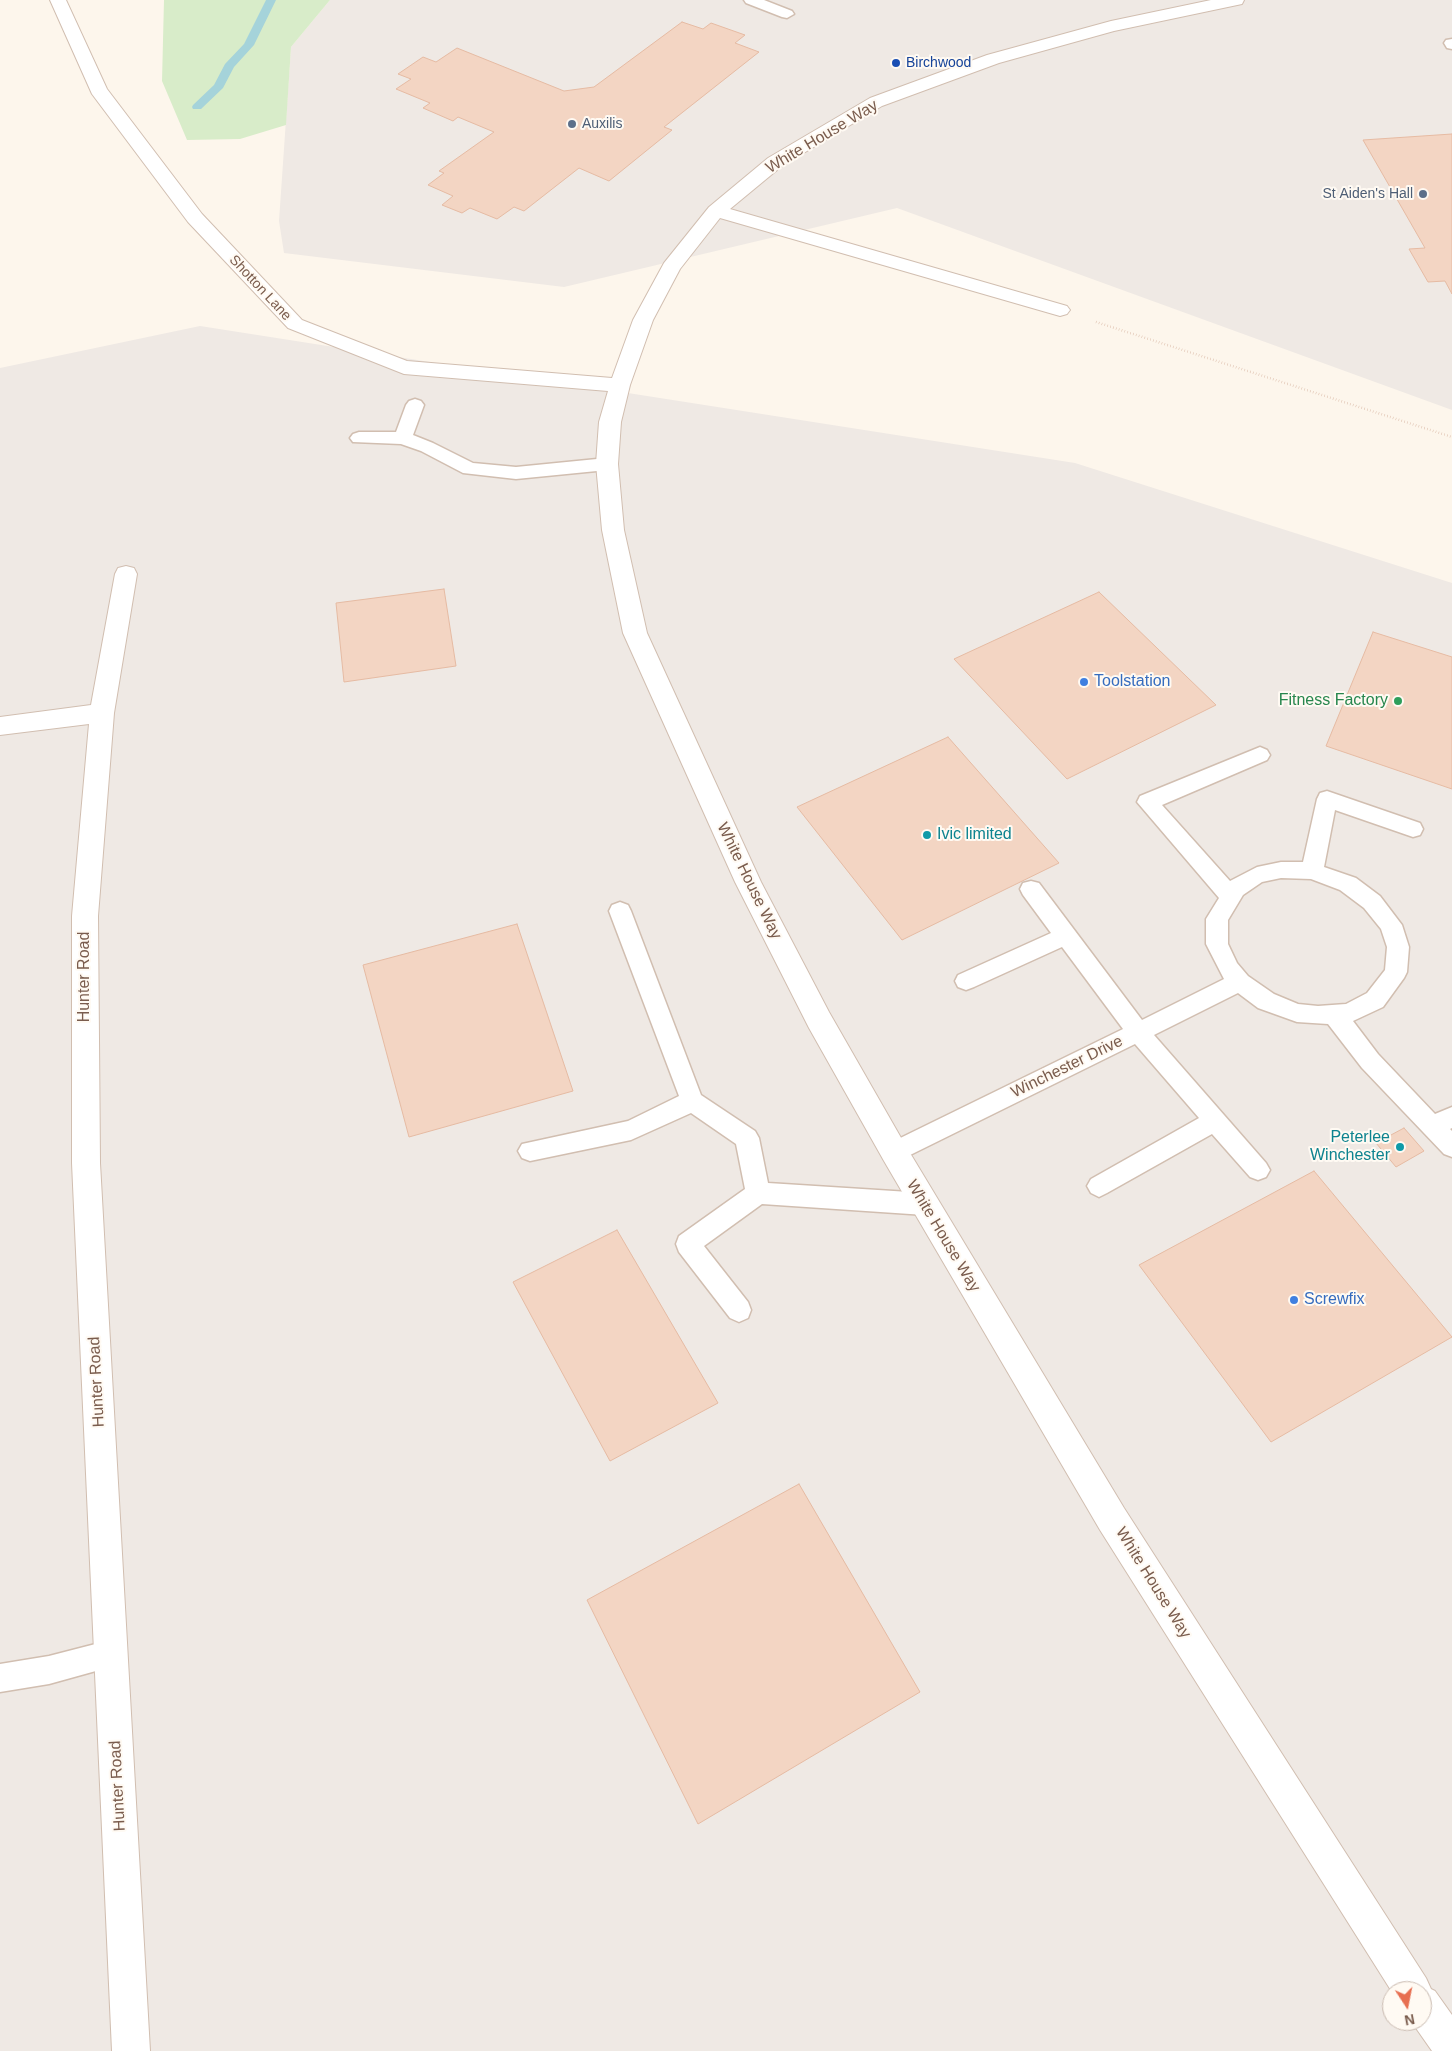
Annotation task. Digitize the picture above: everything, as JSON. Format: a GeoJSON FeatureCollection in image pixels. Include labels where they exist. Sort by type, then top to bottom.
{"type":"FeatureCollection","features":[{"type":"Feature","properties":{"kind":"street","name":"Shotton Lane"},"geometry":{"type":"LineString","coordinates":[[58,0],[98,90],[194,218],[295,324],[404,367],[620,385]]}},
{"type":"Feature","properties":{"kind":"street","name":"White House Way"},"geometry":{"type":"LineString","coordinates":[[1236,0],[1111,26],[993,58],[876,102],[775,162],[716,211],[671,267],[643,320],[620,385],[610,422],[607,464],[613,530],[635,633],[748,882],[819,1020],[894,1152],[1112,1519],[1407,1981]]}},
{"type":"Feature","properties":{"kind":"street"},"geometry":{"type":"LineString","coordinates":[[716,211],[1060,310]]}},
{"type":"Feature","properties":{"kind":"street","name":"Hunter Road"},"geometry":{"type":"LineString","coordinates":[[126,574],[102,713],[84,916],[86,1163],[131,2051]]}},
{"type":"Feature","properties":{"kind":"street"},"geometry":{"type":"LineString","coordinates":[[0,726],[102,713]]}},
{"type":"Feature","properties":{"kind":"street"},"geometry":{"type":"LineString","coordinates":[[1432,2019],[1452,2048]]}},
{"type":"Feature","properties":{"kind":"lane"},"geometry":{"type":"LineString","coordinates":[[751,0],[787,14]]}},
{"type":"Feature","properties":{"kind":"lane"},"geometry":{"type":"LineString","coordinates":[[403,438],[414,405]]}},
{"type":"Feature","properties":{"kind":"lane"},"geometry":{"type":"LineString","coordinates":[[359,438],[403,438],[427,447],[469,469],[516,473],[607,464]]}},
{"type":"Feature","properties":{"kind":"lane"},"geometry":{"type":"LineString","coordinates":[[1230,896],[1147,802],[1260,755]]}},
{"type":"Feature","properties":{"kind":"lane"},"geometry":{"type":"LineString","coordinates":[[1312,872],[1327,799],[1413,828]]}},
{"type":"Feature","properties":{"kind":"lane"},"geometry":{"type":"LineString","coordinates":[[1281,870],[1312,872],[1348,884],[1372,902],[1390,925],[1398,947],[1396,972],[1375,1000],[1349,1012],[1318,1016],[1297,1013],[1266,1001],[1240,982],[1229,969],[1217,944],[1217,919],[1235,889],[1258,875],[1281,870]]}},
{"type":"Feature","properties":{"kind":"lane"},"geometry":{"type":"LineString","coordinates":[[1031,889],[1138,1032],[1258,1170]]}},
{"type":"Feature","properties":{"kind":"lane"},"geometry":{"type":"LineString","coordinates":[[620,911],[692,1101],[747,1138],[758,1193]]}},
{"type":"Feature","properties":{"kind":"lane"},"geometry":{"type":"LineString","coordinates":[[966,981],[1066,936]]}},
{"type":"Feature","properties":{"kind":"lane","name":"Winchester Drive"},"geometry":{"type":"LineString","coordinates":[[894,1152],[1240,982]]}},
{"type":"Feature","properties":{"kind":"lane"},"geometry":{"type":"LineString","coordinates":[[1334,1014],[1370,1061],[1442,1122],[1452,1147]]}},
{"type":"Feature","properties":{"kind":"lane"},"geometry":{"type":"LineString","coordinates":[[530,1152],[631,1130],[692,1101]]}},
{"type":"Feature","properties":{"kind":"lane"},"geometry":{"type":"LineString","coordinates":[[1099,1186],[1215,1121]]}},
{"type":"Feature","properties":{"kind":"lane"},"geometry":{"type":"LineString","coordinates":[[738,1310],[688,1244],[758,1193],[925,1204]]}},
{"type":"Feature","properties":{"kind":"lane"},"geometry":{"type":"LineString","coordinates":[[0,1678],[49,1670],[111,1654]]}},
{"type":"Feature","properties":{"kind":"path"},"geometry":{"type":"LineString","coordinates":[[1060,310],[1452,437]]}},
{"type":"Feature","properties":{"kind":"shaded area"},"geometry":{"type":"Polygon","coordinates":[[[330,0],[1452,0],[1452,410],[897,208],[564,287],[284,253],[279,221],[291,47],[330,0]]]}},
{"type":"Feature","properties":{"kind":"shaded area"},"geometry":{"type":"Polygon","coordinates":[[[200,326],[1075,463],[1452,583],[1452,2051],[0,2051],[0,368],[200,326]]]}},
{"type":"Feature","properties":{"kind":"green space"},"geometry":{"type":"Polygon","coordinates":[[[164,0],[330,0],[291,47],[286,125],[240,139],[187,140],[162,81],[164,0]]]}},
{"type":"Feature","properties":{"kind":"building","name":"Auxilis"},"geometry":{"type":"Polygon","coordinates":[[[682,22],[703,29],[711,23],[745,35],[735,43],[759,52],[664,127],[672,130],[609,181],[579,168],[524,211],[514,207],[497,219],[470,208],[462,213],[442,205],[453,196],[428,185],[444,173],[439,171],[494,132],[458,117],[453,121],[423,108],[430,103],[396,89],[411,79],[398,74],[423,57],[436,62],[457,48],[564,91],[594,87],[682,22]]]}},
{"type":"Feature","properties":{"kind":"building","name":"St Aiden's Hall"},"geometry":{"type":"Polygon","coordinates":[[[1452,134],[1452,294],[1445,281],[1428,282],[1409,249],[1425,248],[1363,140],[1452,134]]]}},
{"type":"Feature","properties":{"kind":"building"},"geometry":{"type":"Polygon","coordinates":[[[444,589],[456,666],[344,682],[336,603],[444,589]]]}},
{"type":"Feature","properties":{"kind":"building","name":"Toolstation"},"geometry":{"type":"Polygon","coordinates":[[[1099,592],[1216,705],[1067,779],[954,659],[1099,592]]]}},
{"type":"Feature","properties":{"kind":"building","name":"Fitness Factory"},"geometry":{"type":"Polygon","coordinates":[[[1373,632],[1452,657],[1452,789],[1326,746],[1373,632]]]}},
{"type":"Feature","properties":{"kind":"building","name":"Ivic limited"},"geometry":{"type":"Polygon","coordinates":[[[948,737],[1059,863],[902,940],[797,807],[948,737]]]}},
{"type":"Feature","properties":{"kind":"building"},"geometry":{"type":"Polygon","coordinates":[[[517,924],[573,1091],[409,1137],[363,965],[517,924]]]}},
{"type":"Feature","properties":{"kind":"building","name":"Peterlee Winchester"},"geometry":{"type":"Polygon","coordinates":[[[1404,1128],[1424,1151],[1396,1167],[1376,1143],[1404,1128]]]}},
{"type":"Feature","properties":{"kind":"building","name":"Screwfix"},"geometry":{"type":"Polygon","coordinates":[[[1314,1171],[1452,1337],[1271,1442],[1139,1265],[1314,1171]]]}},
{"type":"Feature","properties":{"kind":"building"},"geometry":{"type":"Polygon","coordinates":[[[617,1230],[718,1403],[610,1461],[513,1282],[617,1230]]]}},
{"type":"Feature","properties":{"kind":"building"},"geometry":{"type":"Polygon","coordinates":[[[799,1484],[920,1692],[698,1824],[587,1600],[799,1484]]]}},
{"type":"Feature","properties":{"kind":"waterway"},"geometry":{"type":"LineString","coordinates":[[197,107],[219,86],[229,66],[249,45],[271,0]]}},
{"type":"Feature","properties":{"kind":"place","name":"Birchwood"},"geometry":{"type":"Point","coordinates":[896,63]}},
{"type":"Feature","properties":{"kind":"place","name":"Auxilis"},"geometry":{"type":"Point","coordinates":[572,124]}},
{"type":"Feature","properties":{"kind":"place","name":"St Aiden's Hall"},"geometry":{"type":"Point","coordinates":[1423,194]}},
{"type":"Feature","properties":{"kind":"place","name":"Toolstation"},"geometry":{"type":"Point","coordinates":[1084,682]}},
{"type":"Feature","properties":{"kind":"place","name":"Fitness Factory"},"geometry":{"type":"Point","coordinates":[1398,701]}},
{"type":"Feature","properties":{"kind":"place","name":"Ivic limited"},"geometry":{"type":"Point","coordinates":[927,835]}},
{"type":"Feature","properties":{"kind":"place","name":"Peterlee Winchester"},"geometry":{"type":"Point","coordinates":[1400,1147]}},
{"type":"Feature","properties":{"kind":"place","name":"Screwfix"},"geometry":{"type":"Point","coordinates":[1294,1300]}}]}
